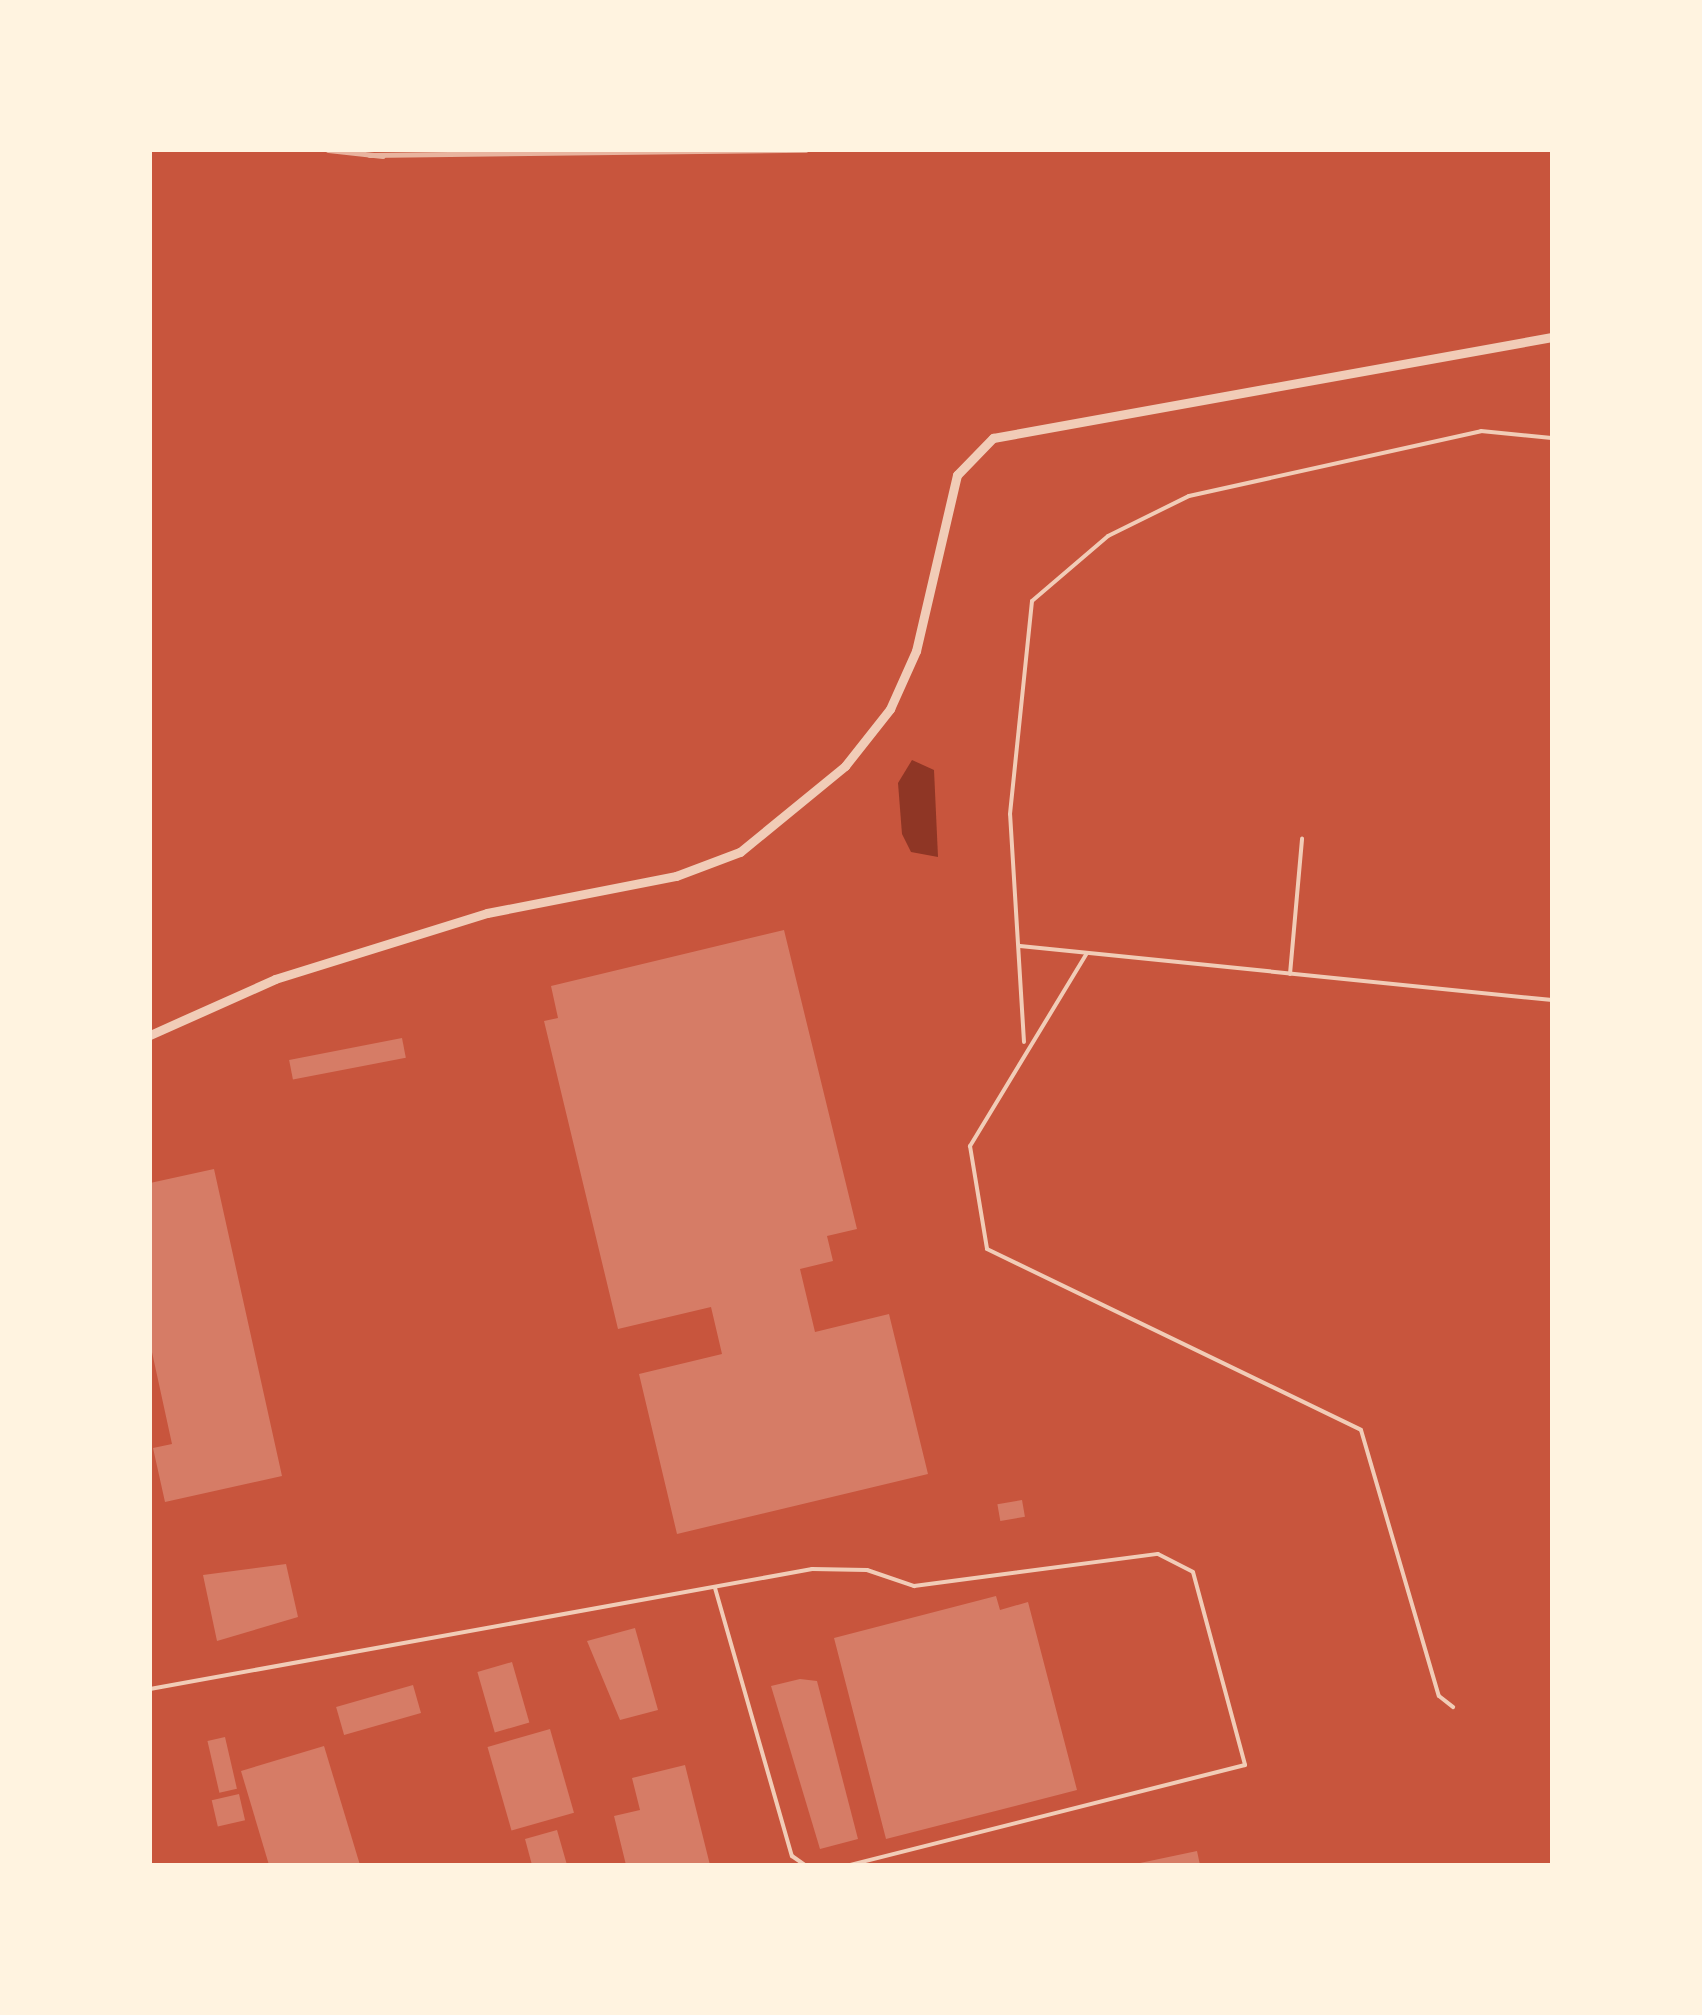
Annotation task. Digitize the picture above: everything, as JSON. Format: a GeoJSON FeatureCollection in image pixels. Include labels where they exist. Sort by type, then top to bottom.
{"type":"FeatureCollection","features":[{"type":"Feature","properties":{"kind":"street"},"geometry":{"type":"LineString","coordinates":[[150,1035],[275,979],[558,892],[676,876],[767,833],[846,766],[890,709],[916,651],[957,475],[993,438],[1552,337]]}},
{"type":"Feature","properties":{"kind":"lane"},"geometry":{"type":"LineString","coordinates":[[1024,1045],[1013,726],[1042,590],[1108,536],[1188,496],[1482,431],[1552,438]]}},
{"type":"Feature","properties":{"kind":"lane"},"geometry":{"type":"LineString","coordinates":[[1290,974],[1302,839]]}},
{"type":"Feature","properties":{"kind":"lane"},"geometry":{"type":"LineString","coordinates":[[1020,946],[1552,1000]]}},
{"type":"Feature","properties":{"kind":"lane"},"geometry":{"type":"LineString","coordinates":[[1087,953],[1024,1045],[970,1146],[986,1249],[1361,1430],[1440,1696],[1452,1707]]}},
{"type":"Feature","properties":{"kind":"lane"},"geometry":{"type":"LineString","coordinates":[[150,1690],[812,1569],[867,1570],[914,1586],[1158,1554],[1193,1572],[1245,1765],[850,1865]]}},
{"type":"Feature","properties":{"kind":"lane"},"geometry":{"type":"LineString","coordinates":[[715,1588],[792,1856],[805,1865]]}},
{"type":"Feature","properties":{"kind":"shaded area"},"geometry":{"type":"Polygon","coordinates":[[[912,760],[934,770],[938,857],[911,852],[902,834],[898,783],[912,760]]]}},
{"type":"Feature","properties":{"kind":"building"},"geometry":{"type":"Polygon","coordinates":[[[784,930],[857,1229],[827,1236],[833,1261],[800,1269],[815,1332],[889,1314],[928,1474],[677,1534],[639,1374],[722,1354],[711,1307],[618,1329],[544,1021],[558,1018],[551,986],[784,930]]]}},
{"type":"Feature","properties":{"kind":"building"},"geometry":{"type":"Polygon","coordinates":[[[402,1038],[406,1058],[293,1080],[289,1060],[402,1038]]]}},
{"type":"Feature","properties":{"kind":"building"},"geometry":{"type":"Polygon","coordinates":[[[214,1169],[282,1476],[165,1502],[153,1448],[172,1444],[150,1343],[150,1183],[214,1169]]]}},
{"type":"Feature","properties":{"kind":"building"},"geometry":{"type":"Polygon","coordinates":[[[1022,1500],[1025,1517],[1000,1521],[997,1504],[1022,1500]]]}},
{"type":"Feature","properties":{"kind":"building"},"geometry":{"type":"Polygon","coordinates":[[[286,1564],[298,1617],[217,1641],[203,1575],[286,1564]]]}},
{"type":"Feature","properties":{"kind":"building"},"geometry":{"type":"Polygon","coordinates":[[[996,1596],[1000,1610],[1028,1602],[1077,1790],[886,1839],[834,1638],[996,1596]]]}},
{"type":"Feature","properties":{"kind":"building"},"geometry":{"type":"Polygon","coordinates":[[[635,1628],[658,1710],[620,1720],[587,1641],[635,1628]]]}},
{"type":"Feature","properties":{"kind":"building"},"geometry":{"type":"Polygon","coordinates":[[[512,1662],[529,1723],[495,1732],[477,1672],[512,1662]]]}},
{"type":"Feature","properties":{"kind":"building"},"geometry":{"type":"Polygon","coordinates":[[[800,1679],[817,1681],[858,1839],[820,1849],[771,1686],[800,1679]]]}},
{"type":"Feature","properties":{"kind":"building"},"geometry":{"type":"Polygon","coordinates":[[[413,1685],[421,1713],[344,1735],[336,1707],[413,1685]]]}},
{"type":"Feature","properties":{"kind":"building"},"geometry":{"type":"Polygon","coordinates":[[[550,1729],[574,1813],[511,1831],[488,1747],[550,1729]]]}},
{"type":"Feature","properties":{"kind":"building"},"geometry":{"type":"Polygon","coordinates":[[[225,1737],[237,1789],[219,1793],[207,1741],[225,1737]]]}},
{"type":"Feature","properties":{"kind":"building"},"geometry":{"type":"Polygon","coordinates":[[[324,1746],[360,1865],[269,1865],[241,1771],[324,1746]]]}},
{"type":"Feature","properties":{"kind":"building"},"geometry":{"type":"Polygon","coordinates":[[[685,1765],[710,1865],[626,1865],[614,1816],[640,1810],[632,1778],[685,1765]]]}},
{"type":"Feature","properties":{"kind":"building"},"geometry":{"type":"Polygon","coordinates":[[[239,1794],[245,1820],[218,1827],[212,1800],[239,1794]]]}},
{"type":"Feature","properties":{"kind":"building"},"geometry":{"type":"Polygon","coordinates":[[[557,1830],[567,1865],[532,1865],[525,1839],[557,1830]]]}},
{"type":"Feature","properties":{"kind":"building"},"geometry":{"type":"Polygon","coordinates":[[[1197,1851],[1200,1865],[1140,1863],[1197,1851]]]}},
{"type":"Feature","properties":{"kind":"railway"},"geometry":{"type":"LineString","coordinates":[[328,150],[383,156]]}},
{"type":"Feature","properties":{"kind":"railway"},"geometry":{"type":"LineString","coordinates":[[369,155],[806,150]]}}]}
